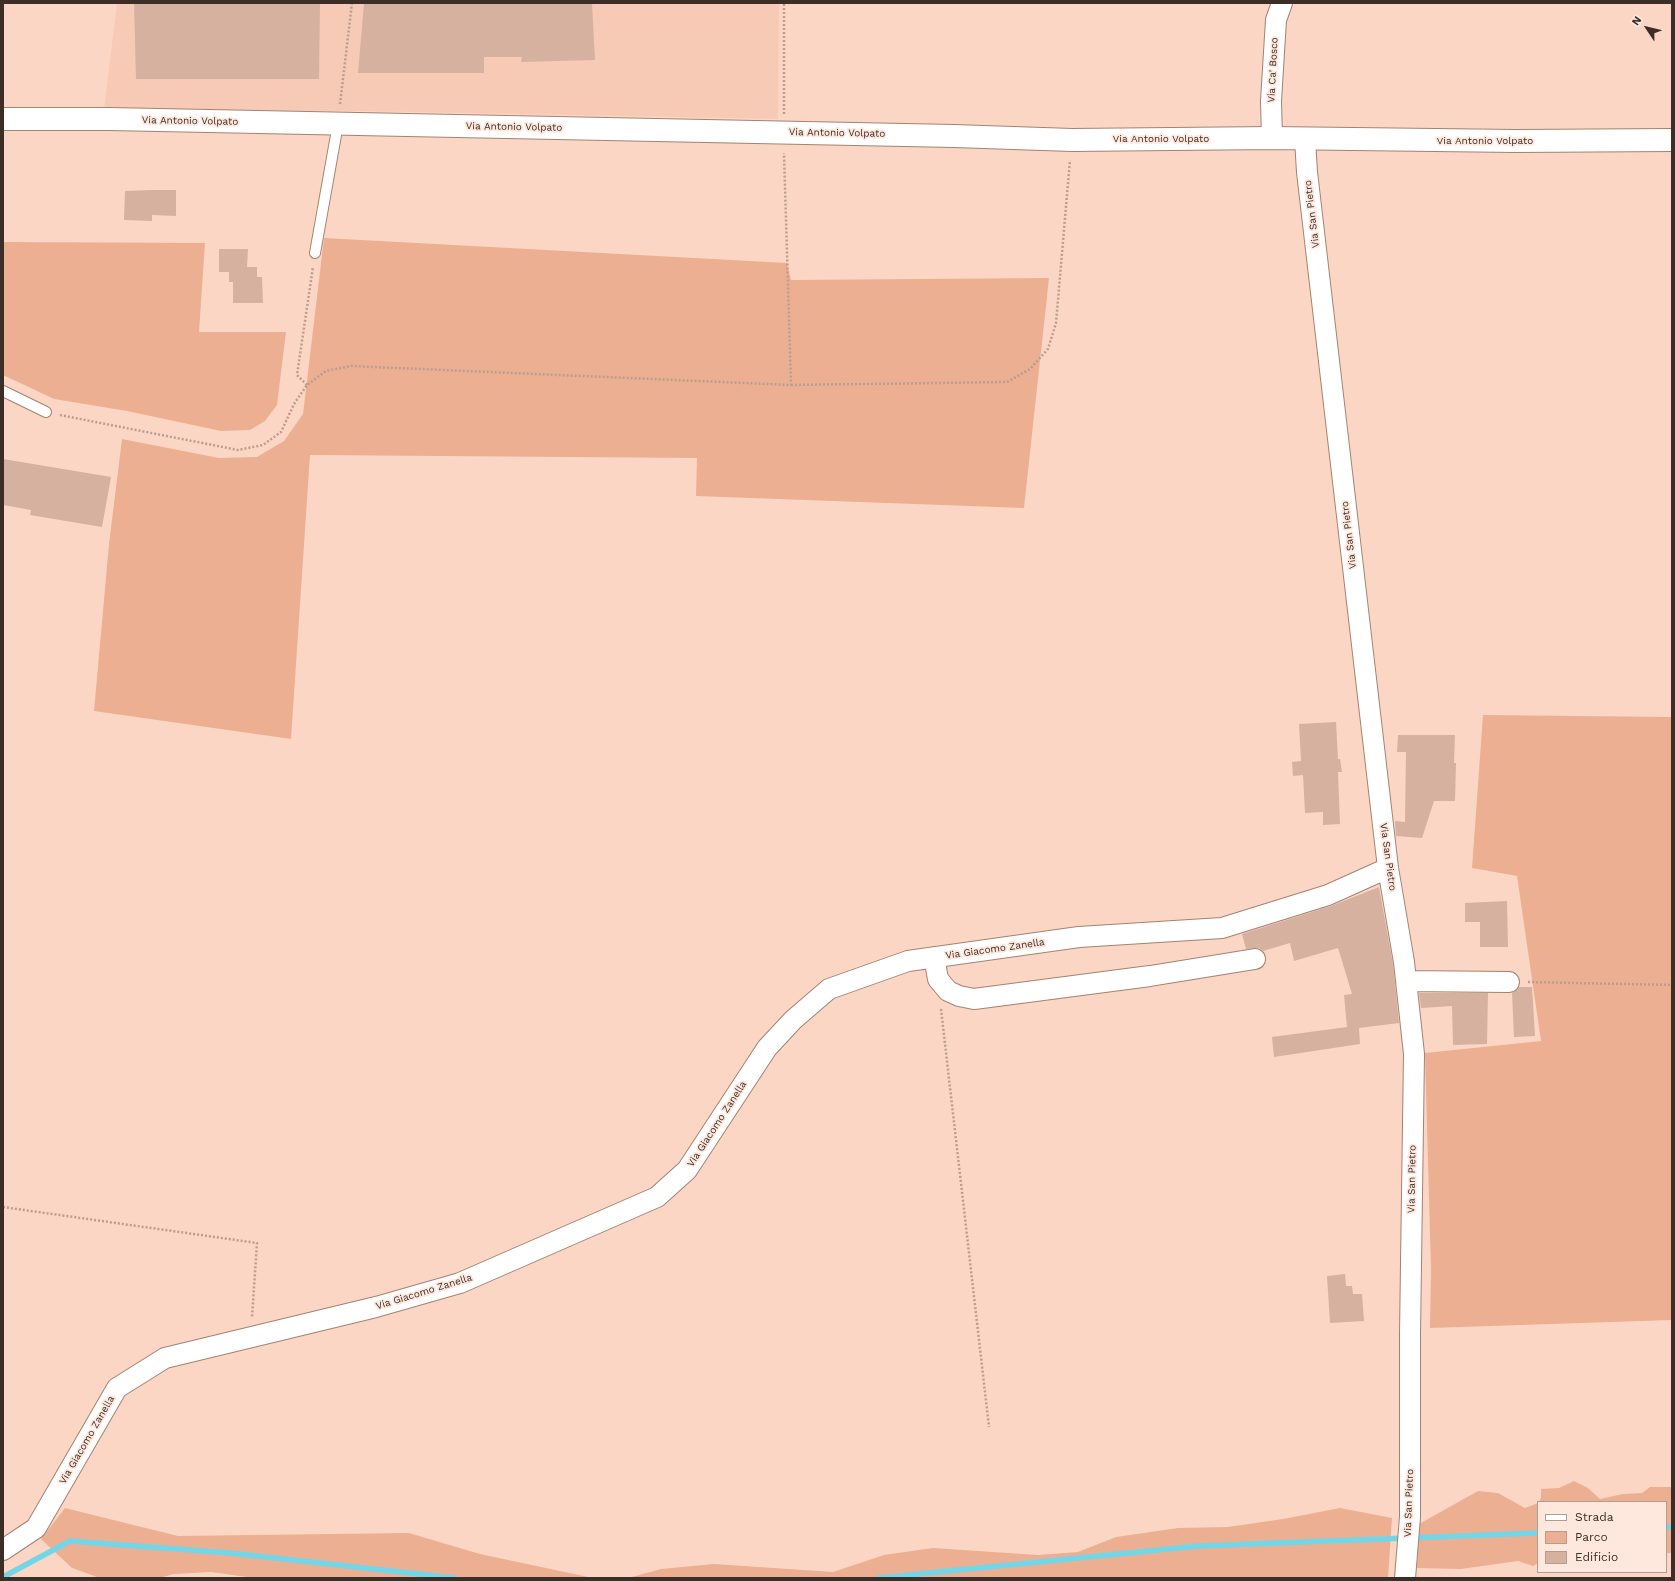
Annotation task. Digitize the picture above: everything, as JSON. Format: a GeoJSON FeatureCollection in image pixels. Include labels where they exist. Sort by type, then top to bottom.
{"type":"FeatureCollection","features":[{"type":"Feature","properties":{"kind":"street","name":"Via Ca' Bosco"},"geometry":{"type":"LineString","coordinates":[[1272,138],[1270,102],[1276,20],[1282,3]]}},
{"type":"Feature","properties":{"kind":"street","name":"Via Antonio Volpato"},"geometry":{"type":"LineString","coordinates":[[3,119],[109,119],[784,132],[1072,140],[1272,138],[1516,141],[1672,140]]}},
{"type":"Feature","properties":{"kind":"street","name":"Via San Pietro"},"geometry":{"type":"LineString","coordinates":[[1305,139],[1307,172],[1388,868],[1406,981],[1414,1054],[1410,1334],[1410,1517],[1405,1572]]}},
{"type":"Feature","properties":{"kind":"street","name":"Via Giacomo Zanella"},"geometry":{"type":"LineString","coordinates":[[3,1550],[36,1528],[116,1388],[165,1358],[376,1307],[460,1283],[657,1197],[687,1170],[767,1048],[793,1020],[829,989],[908,961],[1080,937],[1222,928],[1328,895],[1388,868]]}},
{"type":"Feature","properties":{"kind":"street"},"geometry":{"type":"LineString","coordinates":[[934,957],[938,979],[948,990],[959,996],[974,999],[1150,976],[1255,959]]}},
{"type":"Feature","properties":{"kind":"street"},"geometry":{"type":"LineString","coordinates":[[1406,981],[1505,984]]}},
{"type":"Feature","properties":{"kind":"lane"},"geometry":{"type":"LineString","coordinates":[[315,253],[338,124]]}},
{"type":"Feature","properties":{"kind":"lane"},"geometry":{"type":"LineString","coordinates":[[3,391],[46,412]]}},
{"type":"Feature","properties":{"kind":"path"},"geometry":{"type":"LineString","coordinates":[[338,124],[352,3]]}},
{"type":"Feature","properties":{"kind":"path"},"geometry":{"type":"LineString","coordinates":[[784,3],[784,132],[791,385]]}},
{"type":"Feature","properties":{"kind":"path"},"geometry":{"type":"LineString","coordinates":[[46,412],[238,450],[263,445],[281,432],[294,404],[307,385],[326,371],[351,366],[791,385],[1007,382],[1030,369],[1048,349],[1056,324],[1072,140]]}},
{"type":"Feature","properties":{"kind":"path"},"geometry":{"type":"LineString","coordinates":[[307,385],[297,375],[315,253]]}},
{"type":"Feature","properties":{"kind":"path"},"geometry":{"type":"LineString","coordinates":[[938,979],[989,1428]]}},
{"type":"Feature","properties":{"kind":"path"},"geometry":{"type":"LineString","coordinates":[[1505,984],[1672,985]]}},
{"type":"Feature","properties":{"kind":"path"},"geometry":{"type":"LineString","coordinates":[[3,1207],[257,1243],[250,1337]]}},
{"type":"Feature","properties":{"kind":"shaded area"},"geometry":{"type":"Polygon","coordinates":[[[117,3],[779,3],[778,119],[358,111],[104,110],[117,3]]]}},
{"type":"Feature","properties":{"kind":"green space"},"geometry":{"type":"Polygon","coordinates":[[[324,238],[787,263],[791,280],[1049,278],[1024,508],[696,496],[697,458],[310,455],[291,739],[94,711],[109,544],[122,439],[219,458],[257,457],[284,441],[303,414],[324,238]]]}},
{"type":"Feature","properties":{"kind":"green space"},"geometry":{"type":"Polygon","coordinates":[[[3,242],[205,243],[199,332],[286,332],[277,405],[265,421],[250,430],[221,431],[127,411],[54,399],[3,375],[3,242]]]}},
{"type":"Feature","properties":{"kind":"green space"},"geometry":{"type":"Polygon","coordinates":[[[1483,715],[1672,717],[1672,1320],[1430,1328],[1431,1270],[1425,1053],[1541,1041],[1517,876],[1472,868],[1483,715]]]}},
{"type":"Feature","properties":{"kind":"green space"},"geometry":{"type":"Polygon","coordinates":[[[1574,1481],[1588,1488],[1600,1499],[1623,1494],[1642,1493],[1650,1487],[1672,1487],[1672,1553],[1667,1553],[1667,1501],[1540,1501],[1541,1489],[1559,1488],[1574,1481]]]}},
{"type":"Feature","properties":{"kind":"green space"},"geometry":{"type":"Polygon","coordinates":[[[1478,1491],[1498,1493],[1525,1508],[1537,1503],[1537,1564],[1533,1566],[1518,1561],[1461,1569],[1417,1568],[1419,1524],[1478,1491]]]}},
{"type":"Feature","properties":{"kind":"green space"},"geometry":{"type":"Polygon","coordinates":[[[65,1508],[178,1536],[409,1533],[480,1554],[593,1578],[254,1578],[211,1572],[174,1574],[159,1578],[100,1578],[72,1568],[41,1539],[65,1508]]]}},
{"type":"Feature","properties":{"kind":"green space"},"geometry":{"type":"Polygon","coordinates":[[[1340,1508],[1392,1518],[1388,1578],[628,1578],[661,1569],[714,1564],[833,1572],[884,1555],[933,1548],[1038,1555],[1078,1552],[1116,1537],[1178,1528],[1228,1527],[1283,1519],[1340,1508]]]}},
{"type":"Feature","properties":{"kind":"building"},"geometry":{"type":"Polygon","coordinates":[[[134,3],[320,3],[319,79],[136,79],[134,3]]]}},
{"type":"Feature","properties":{"kind":"building"},"geometry":{"type":"Polygon","coordinates":[[[364,3],[592,3],[595,60],[521,62],[522,57],[484,57],[484,73],[358,73],[364,3]]]}},
{"type":"Feature","properties":{"kind":"building"},"geometry":{"type":"Polygon","coordinates":[[[176,190],[176,216],[152,215],[152,221],[124,220],[125,191],[176,190]]]}},
{"type":"Feature","properties":{"kind":"building"},"geometry":{"type":"Polygon","coordinates":[[[219,249],[248,249],[247,267],[257,267],[257,277],[262,277],[263,303],[233,303],[233,282],[229,282],[229,272],[219,272],[219,249]]]}},
{"type":"Feature","properties":{"kind":"building"},"geometry":{"type":"Polygon","coordinates":[[[3,459],[111,477],[102,527],[30,515],[31,510],[3,505],[3,459]]]}},
{"type":"Feature","properties":{"kind":"building"},"geometry":{"type":"Polygon","coordinates":[[[1336,722],[1338,759],[1340,759],[1342,772],[1338,772],[1340,824],[1323,825],[1323,812],[1305,813],[1303,775],[1293,776],[1292,762],[1301,761],[1299,724],[1336,722]]]}},
{"type":"Feature","properties":{"kind":"building"},"geometry":{"type":"Polygon","coordinates":[[[1398,735],[1455,735],[1455,801],[1434,801],[1422,838],[1396,836],[1395,821],[1405,822],[1406,752],[1397,752],[1398,735]]]}},
{"type":"Feature","properties":{"kind":"building"},"geometry":{"type":"Polygon","coordinates":[[[1379,887],[1393,964],[1399,1023],[1359,1028],[1360,1044],[1274,1057],[1272,1037],[1347,1027],[1344,995],[1352,994],[1338,948],[1294,961],[1290,943],[1263,951],[1259,948],[1246,949],[1242,934],[1331,906],[1379,887]]]}},
{"type":"Feature","properties":{"kind":"building"},"geometry":{"type":"Polygon","coordinates":[[[1507,901],[1508,947],[1480,947],[1480,922],[1465,922],[1465,903],[1507,901]]]}},
{"type":"Feature","properties":{"kind":"building"},"geometry":{"type":"Polygon","coordinates":[[[1519,987],[1532,987],[1535,1036],[1514,1037],[1512,993],[1519,987]]]}},
{"type":"Feature","properties":{"kind":"building"},"geometry":{"type":"Polygon","coordinates":[[[1419,993],[1488,993],[1487,1044],[1453,1045],[1452,1006],[1421,1008],[1419,993]]]}},
{"type":"Feature","properties":{"kind":"building"},"geometry":{"type":"Polygon","coordinates":[[[1345,1274],[1346,1286],[1352,1286],[1353,1294],[1362,1294],[1364,1321],[1330,1323],[1327,1276],[1345,1274]]]}},
{"type":"Feature","properties":{"kind":"waterway"},"geometry":{"type":"LineString","coordinates":[[1667,1527],[1672,1527]]}},
{"type":"Feature","properties":{"kind":"waterway"},"geometry":{"type":"LineString","coordinates":[[878,1578],[1198,1546],[1537,1533]]}},
{"type":"Feature","properties":{"kind":"waterway"},"geometry":{"type":"LineString","coordinates":[[3,1577],[70,1541],[230,1553],[455,1578]]}}]}
